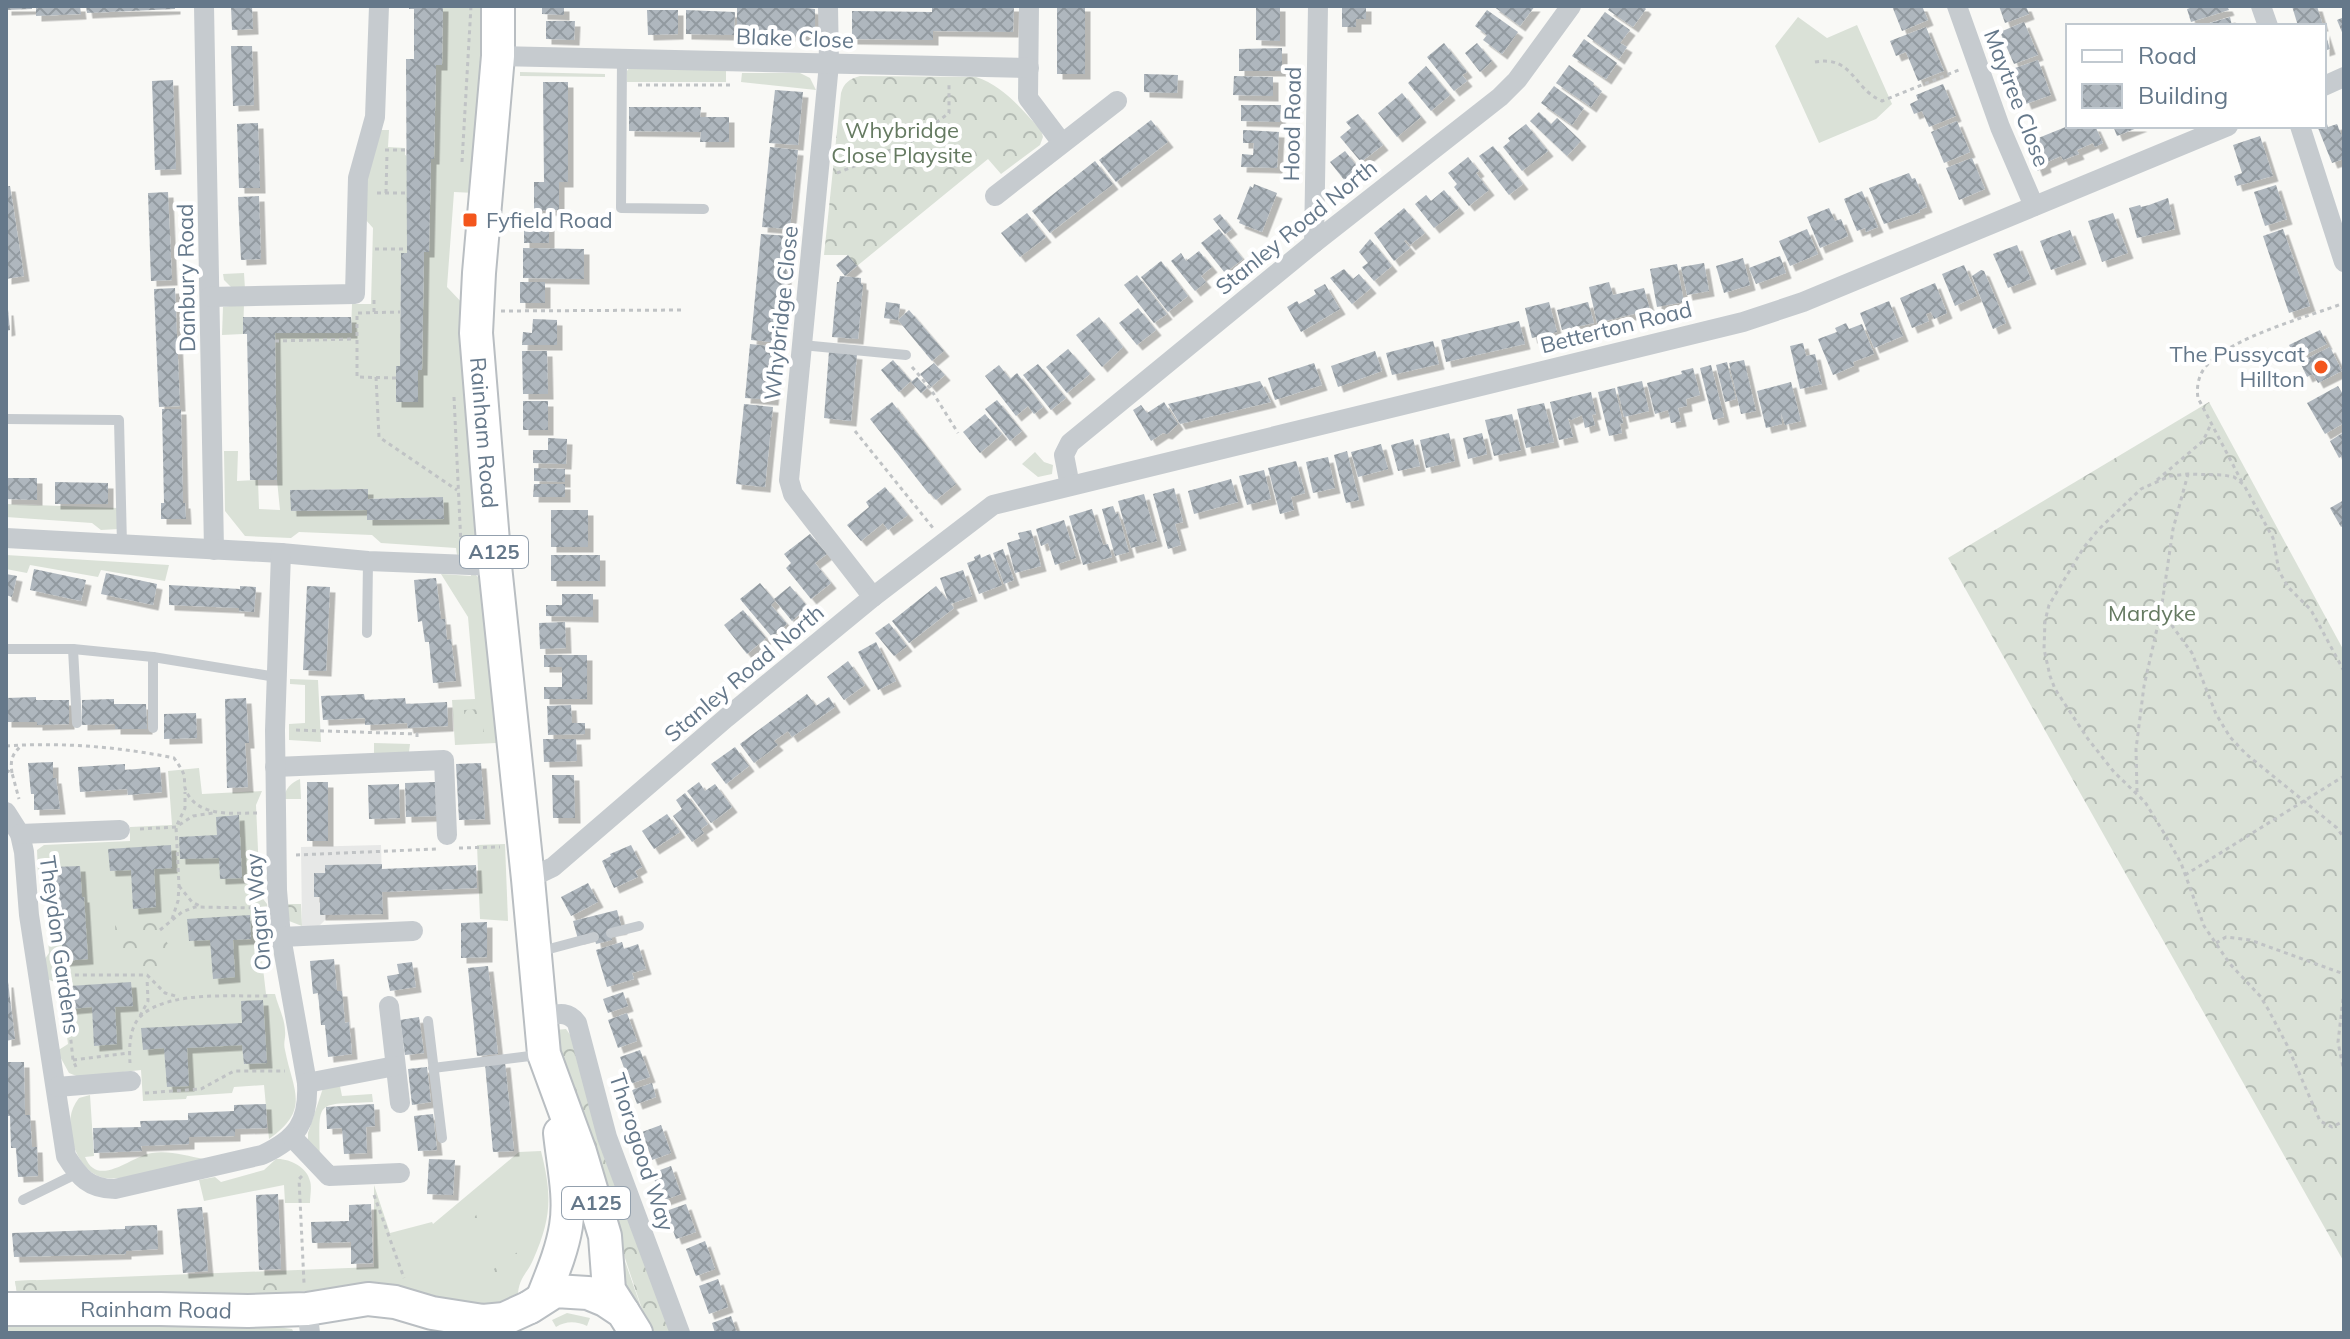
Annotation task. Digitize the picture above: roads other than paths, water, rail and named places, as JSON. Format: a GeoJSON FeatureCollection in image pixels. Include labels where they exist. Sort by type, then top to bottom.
{"type":"FeatureCollection","features":[{"type":"Feature","properties":{"kind":"main road","name":"Rainham Road"},"geometry":{"type":"LineString","coordinates":[[498,6],[498,56],[477,311],[477,353],[495,566],[544,1054],[580,1152],[605,1236],[609,1290],[629,1323]]}},
{"type":"Feature","properties":{"kind":"main road","name":"Rainham Road"},"geometry":{"type":"LineString","coordinates":[[307,1312],[368,1299],[483,1321],[529,1313],[554,1268],[566,1224],[557,1094]]}},
{"type":"Feature","properties":{"kind":"main road"},"geometry":{"type":"LineString","coordinates":[[529,1313],[555,1291],[588,1293],[605,1300],[629,1323]]}},
{"type":"Feature","properties":{"kind":"main road","name":"Rainham Road"},"geometry":{"type":"LineString","coordinates":[[6,1309],[160,1309],[369,1315],[423,1333]]}},
{"type":"Feature","properties":{"kind":"street","name":"Danbury Road"},"geometry":{"type":"LineString","coordinates":[[204,6],[214,550]]}},
{"type":"Feature","properties":{"kind":"street"},"geometry":{"type":"LineString","coordinates":[[210,297],[355,294],[358,178],[375,117],[379,6]]}},
{"type":"Feature","properties":{"kind":"street","name":"Whybridge Close"},"geometry":{"type":"LineString","coordinates":[[828,6],[829,64],[790,487],[873,597]]}},
{"type":"Feature","properties":{"kind":"street"},"geometry":{"type":"LineString","coordinates":[[1029,6],[1028,98],[1062,143]]}},
{"type":"Feature","properties":{"kind":"street","name":"Hood Road"},"geometry":{"type":"LineString","coordinates":[[1314,243],[1318,6]]}},
{"type":"Feature","properties":{"kind":"street","name":"Stanley Road North"},"geometry":{"type":"LineString","coordinates":[[1070,486],[1064,455],[1070,443],[1314,243],[1500,97],[1517,80],[1571,6]]}},
{"type":"Feature","properties":{"kind":"street","name":"Maytree Close"},"geometry":{"type":"LineString","coordinates":[[1957,6],[2000,127],[2034,206]]}},
{"type":"Feature","properties":{"kind":"street","name":"Blake Close"},"geometry":{"type":"LineString","coordinates":[[498,56],[1029,68]]}},
{"type":"Feature","properties":{"kind":"street"},"geometry":{"type":"LineString","coordinates":[[995,196],[1117,101]]}},
{"type":"Feature","properties":{"kind":"street","name":"Betterton Road"},"geometry":{"type":"LineString","coordinates":[[993,505],[1743,322],[1803,302],[2223,128]]}},
{"type":"Feature","properties":{"kind":"street"},"geometry":{"type":"LineString","coordinates":[[2301,128],[2344,262]]}},
{"type":"Feature","properties":{"kind":"street","name":"Stanley Road North"},"geometry":{"type":"LineString","coordinates":[[528,879],[553,867],[873,597],[993,505]]}},
{"type":"Feature","properties":{"kind":"street"},"geometry":{"type":"LineString","coordinates":[[6,538],[495,566]]}},
{"type":"Feature","properties":{"kind":"street","name":"Ongar Way"},"geometry":{"type":"LineString","coordinates":[[281,553],[275,730],[276,855],[281,937],[307,1083],[305,1114],[301,1127],[292,1137]]}},
{"type":"Feature","properties":{"kind":"street"},"geometry":{"type":"LineString","coordinates":[[275,767],[444,760],[447,835]]}},
{"type":"Feature","properties":{"kind":"street","name":"Theydon Gardens"},"geometry":{"type":"LineString","coordinates":[[6,812],[20,834],[29,915],[66,1156],[78,1173]]}},
{"type":"Feature","properties":{"kind":"street"},"geometry":{"type":"LineString","coordinates":[[20,834],[120,830]]}},
{"type":"Feature","properties":{"kind":"street"},"geometry":{"type":"LineString","coordinates":[[281,937],[413,931]]}},
{"type":"Feature","properties":{"kind":"street"},"geometry":{"type":"LineString","coordinates":[[389,1006],[400,1103]]}},
{"type":"Feature","properties":{"kind":"street","name":"Thorogood Way"},"geometry":{"type":"LineString","coordinates":[[540,1017],[565,1013],[577,1023],[607,1137],[680,1333]]}},
{"type":"Feature","properties":{"kind":"street"},"geometry":{"type":"LineString","coordinates":[[307,1083],[395,1066]]}},
{"type":"Feature","properties":{"kind":"street"},"geometry":{"type":"LineString","coordinates":[[57,1087],[131,1081]]}},
{"type":"Feature","properties":{"kind":"street"},"geometry":{"type":"LineString","coordinates":[[78,1173],[88,1183],[101,1189],[115,1189],[262,1155],[279,1148],[292,1137],[329,1176],[400,1173]]}},
{"type":"Feature","properties":{"kind":"lane"},"geometry":{"type":"LineString","coordinates":[[622,59],[621,208],[704,209]]}},
{"type":"Feature","properties":{"kind":"lane"},"geometry":{"type":"LineString","coordinates":[[802,345],[904,355]]}},
{"type":"Feature","properties":{"kind":"lane"},"geometry":{"type":"LineString","coordinates":[[6,419],[119,420],[122,545]]}},
{"type":"Feature","properties":{"kind":"lane"},"geometry":{"type":"LineString","coordinates":[[367,633],[368,561]]}},
{"type":"Feature","properties":{"kind":"lane"},"geometry":{"type":"LineString","coordinates":[[6,649],[73,649],[153,657],[276,677]]}},
{"type":"Feature","properties":{"kind":"lane"},"geometry":{"type":"LineString","coordinates":[[73,649],[77,723]]}},
{"type":"Feature","properties":{"kind":"lane"},"geometry":{"type":"LineString","coordinates":[[153,657],[153,728]]}},
{"type":"Feature","properties":{"kind":"lane"},"geometry":{"type":"LineString","coordinates":[[611,933],[639,926]]}},
{"type":"Feature","properties":{"kind":"lane"},"geometry":{"type":"LineString","coordinates":[[534,953],[594,937]]}},
{"type":"Feature","properties":{"kind":"lane"},"geometry":{"type":"LineString","coordinates":[[428,1021],[442,1138]]}},
{"type":"Feature","properties":{"kind":"lane"},"geometry":{"type":"LineString","coordinates":[[433,1068],[544,1054]]}},
{"type":"Feature","properties":{"kind":"lane"},"geometry":{"type":"LineString","coordinates":[[23,1200],[78,1173]]}},
{"type":"Feature","properties":{"kind":"place","name":"Fyfield Road"},"geometry":{"type":"Point","coordinates":[470,220]}},
{"type":"Feature","properties":{"kind":"place","name":"The Pussycat Hillton"},"geometry":{"type":"Point","coordinates":[2321,367]}},
{"type":"Feature","properties":{"kind":"park label","name":"Whybridge Close Playsite"},"geometry":{"type":"Point","coordinates":[902,142]}},
{"type":"Feature","properties":{"kind":"park label","name":"Mardyke"},"geometry":{"type":"Point","coordinates":[2152,613]}}]}
